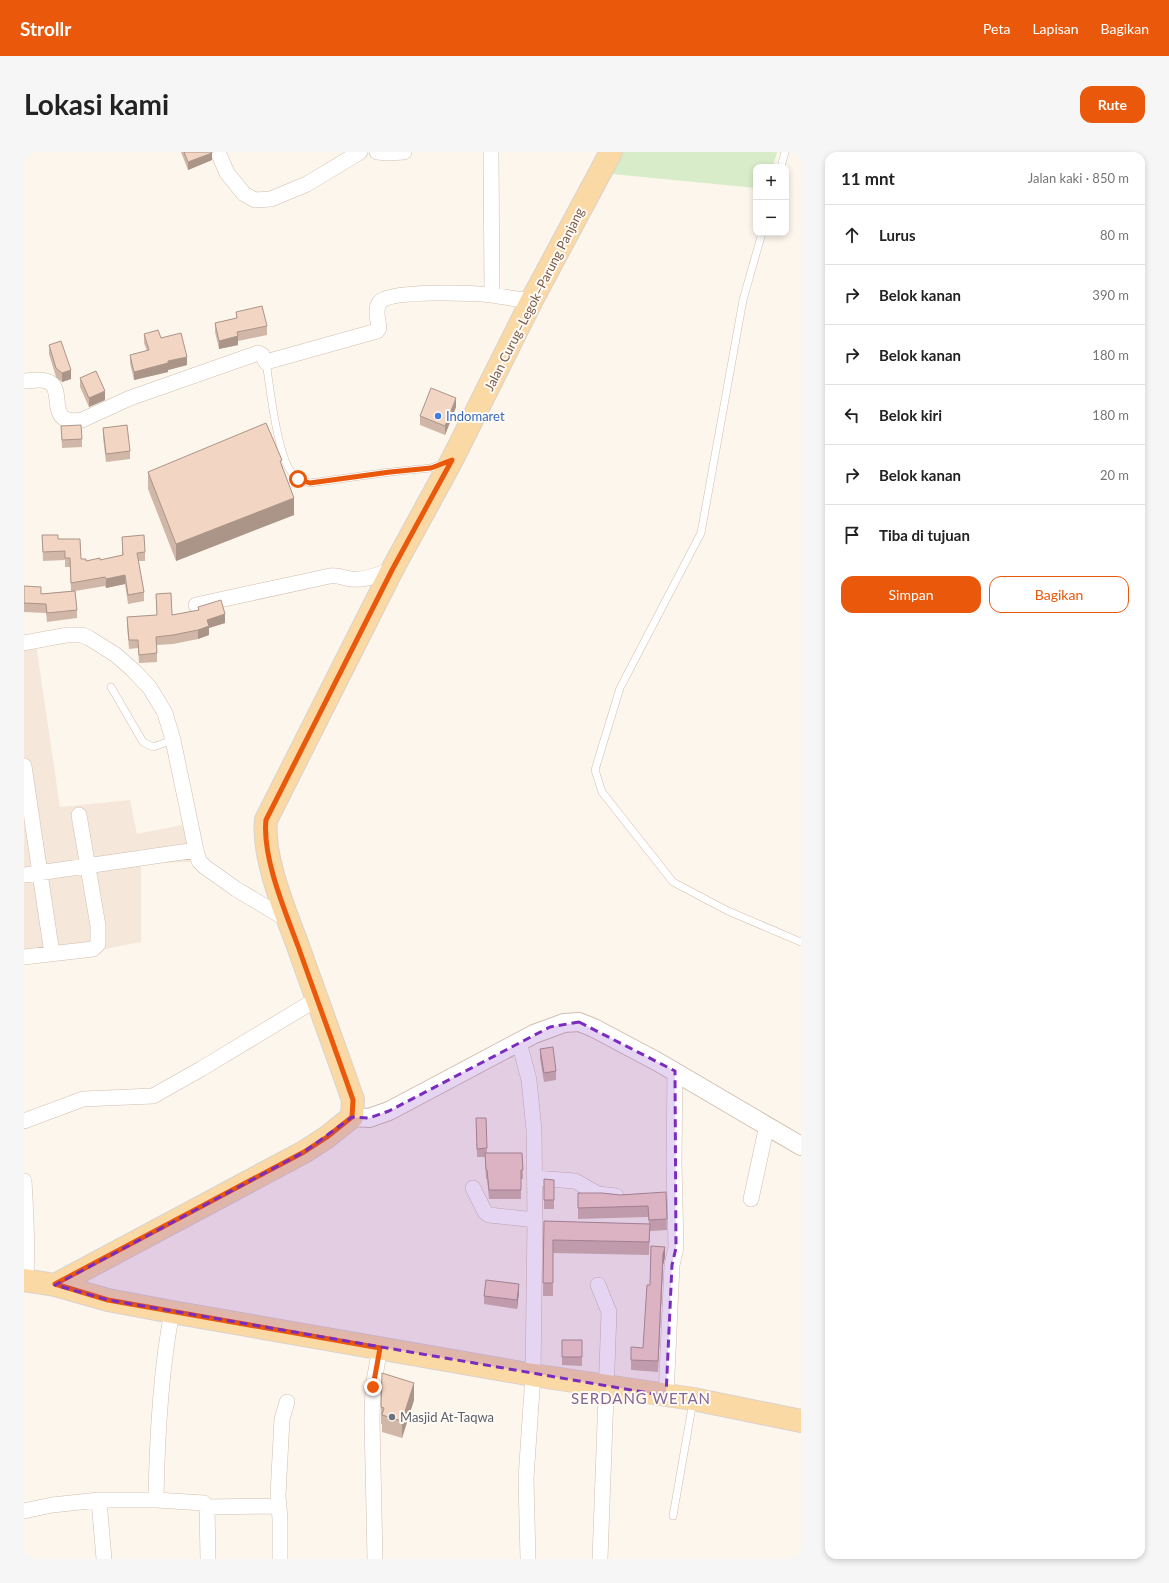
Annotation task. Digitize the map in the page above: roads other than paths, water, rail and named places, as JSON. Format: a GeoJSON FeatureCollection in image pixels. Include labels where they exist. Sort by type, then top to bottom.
{"type":"FeatureCollection","features":[{"type":"Feature","properties":{"kind":"main road","name":"Jalan Curug–Legok–Parung Panjang"},"geometry":{"type":"LineString","coordinates":[[352,1117],[353,1100],[288,920],[270,862],[266,841],[266,820],[392,570],[452,460],[534,296],[611,152]]}},
{"type":"Feature","properties":{"kind":"main road"},"geometry":{"type":"LineString","coordinates":[[55,1284],[304,1152],[327,1137],[352,1117]]}},
{"type":"Feature","properties":{"kind":"main road"},"geometry":{"type":"LineString","coordinates":[[24,1280],[55,1284],[108,1300],[172,1312],[533,1375],[693,1399],[801,1421]]}},
{"type":"Feature","properties":{"kind":"street"},"geometry":{"type":"LineString","coordinates":[[218,152],[227,173],[244,194],[255,200],[271,198],[307,184],[360,152]]}},
{"type":"Feature","properties":{"kind":"street"},"geometry":{"type":"LineString","coordinates":[[377,152],[404,152]]}},
{"type":"Feature","properties":{"kind":"street"},"geometry":{"type":"LineString","coordinates":[[491,152],[492,294]]}},
{"type":"Feature","properties":{"kind":"street"},"geometry":{"type":"LineString","coordinates":[[24,381],[44,380],[50,382],[54,387],[60,414],[67,420],[82,420],[130,398],[258,353],[262,355],[266,362],[377,331],[379,328],[377,307],[381,301],[389,297],[438,292],[492,294],[524,300],[534,296]]}},
{"type":"Feature","properties":{"kind":"street"},"geometry":{"type":"LineString","coordinates":[[196,605],[324,577],[341,575],[350,580],[359,580],[392,570]]}},
{"type":"Feature","properties":{"kind":"street"},"geometry":{"type":"LineString","coordinates":[[24,643],[67,635],[82,636],[89,638],[116,655],[133,670],[150,688],[165,713],[173,740],[199,861],[205,868],[236,890],[288,920]]}},
{"type":"Feature","properties":{"kind":"street"},"geometry":{"type":"LineString","coordinates":[[24,766],[52,954]]}},
{"type":"Feature","properties":{"kind":"street"},"geometry":{"type":"LineString","coordinates":[[24,957],[93,949],[98,944],[98,926],[89,865],[79,814]]}},
{"type":"Feature","properties":{"kind":"street"},"geometry":{"type":"LineString","coordinates":[[24,874],[40,873],[196,850]]}},
{"type":"Feature","properties":{"kind":"street"},"geometry":{"type":"LineString","coordinates":[[24,1121],[83,1099],[153,1096],[317,999]]}},
{"type":"Feature","properties":{"kind":"street"},"geometry":{"type":"LineString","coordinates":[[352,1117],[369,1118],[389,1111],[550,1027],[564,1023],[579,1022],[594,1028],[675,1071],[801,1146]]}},
{"type":"Feature","properties":{"kind":"street"},"geometry":{"type":"LineString","coordinates":[[519,1042],[529,1080],[534,1130],[535,1178],[533,1375],[526,1478],[528,1559]]}},
{"type":"Feature","properties":{"kind":"street"},"geometry":{"type":"LineString","coordinates":[[666,1396],[672,1265],[676,1248],[674,1162],[675,1071]]}},
{"type":"Feature","properties":{"kind":"street"},"geometry":{"type":"LineString","coordinates":[[752,1198],[768,1125]]}},
{"type":"Feature","properties":{"kind":"street"},"geometry":{"type":"LineString","coordinates":[[535,1178],[575,1181],[598,1194],[627,1197]]}},
{"type":"Feature","properties":{"kind":"street"},"geometry":{"type":"LineString","coordinates":[[24,1181],[27,1220],[27,1255],[26,1274],[24,1276]]}},
{"type":"Feature","properties":{"kind":"street"},"geometry":{"type":"LineString","coordinates":[[473,1188],[485,1212],[489,1214],[535,1220]]}},
{"type":"Feature","properties":{"kind":"street"},"geometry":{"type":"LineString","coordinates":[[598,1284],[609,1312],[600,1559]]}},
{"type":"Feature","properties":{"kind":"street"},"geometry":{"type":"LineString","coordinates":[[156,1500],[157,1464],[167,1338],[172,1312]]}},
{"type":"Feature","properties":{"kind":"street"},"geometry":{"type":"LineString","coordinates":[[375,1559],[372,1413],[373,1387],[380,1348]]}},
{"type":"Feature","properties":{"kind":"street"},"geometry":{"type":"LineString","coordinates":[[280,1559],[279,1506],[282,1419],[287,1402]]}},
{"type":"Feature","properties":{"kind":"street"},"geometry":{"type":"LineString","coordinates":[[99,1500],[104,1559]]}},
{"type":"Feature","properties":{"kind":"street"},"geometry":{"type":"LineString","coordinates":[[24,1510],[52,1505],[99,1500],[156,1500],[204,1503],[207,1508],[208,1559]]}},
{"type":"Feature","properties":{"kind":"street"},"geometry":{"type":"LineString","coordinates":[[207,1508],[279,1506]]}},
{"type":"Feature","properties":{"kind":"lane"},"geometry":{"type":"LineString","coordinates":[[782,164],[785,152]]}},
{"type":"Feature","properties":{"kind":"lane"},"geometry":{"type":"LineString","coordinates":[[761,236],[743,300],[701,533],[620,688],[594,770],[602,792],[673,882],[728,911],[801,942]]}},
{"type":"Feature","properties":{"kind":"lane"},"geometry":{"type":"LineString","coordinates":[[266,362],[283,457],[298,479],[310,483],[431,468],[452,460]]}},
{"type":"Feature","properties":{"kind":"lane"},"geometry":{"type":"LineString","coordinates":[[111,687],[143,742],[153,747],[173,740]]}},
{"type":"Feature","properties":{"kind":"lane"},"geometry":{"type":"LineString","coordinates":[[673,1516],[693,1399]]}},
{"type":"Feature","properties":{"kind":"place","name":"Indomaret"},"geometry":{"type":"Point","coordinates":[438,416]}},
{"type":"Feature","properties":{"kind":"place","name":"Masjid At-Taqwa"},"geometry":{"type":"Point","coordinates":[392,1417]}},
{"type":"Feature","properties":{"kind":"district","name":"SERDANG WETAN"},"geometry":{"type":"Point","coordinates":[641,1398]}}]}
